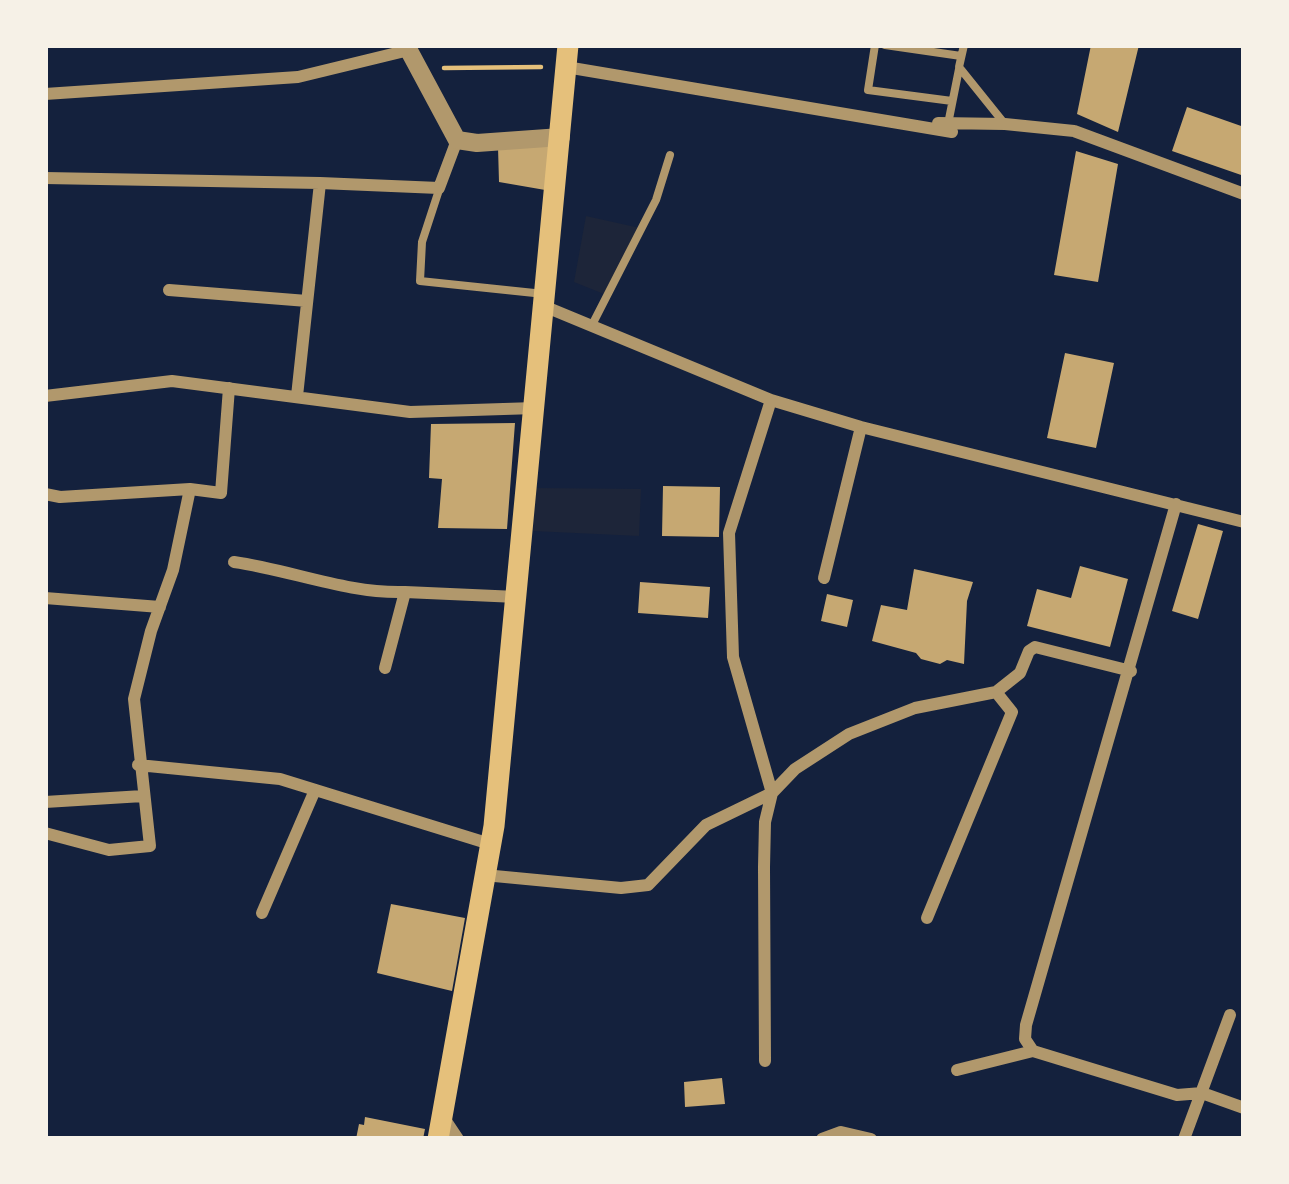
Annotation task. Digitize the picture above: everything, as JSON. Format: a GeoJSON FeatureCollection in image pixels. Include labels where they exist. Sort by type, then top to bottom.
{"type":"FeatureCollection","features":[{"type":"Feature","properties":{"kind":"main road"},"geometry":{"type":"LineString","coordinates":[[437,1139],[490,844],[547,301],[567,56]]}},
{"type":"Feature","properties":{"kind":"street"},"geometry":{"type":"LineString","coordinates":[[45,94],[298,77],[407,48],[457,140],[440,188],[45,178]]}},
{"type":"Feature","properties":{"kind":"street"},"geometry":{"type":"LineString","coordinates":[[567,56],[895,122],[1074,131],[1244,194]]}},
{"type":"Feature","properties":{"kind":"street"},"geometry":{"type":"LineString","coordinates":[[457,140],[561,137]]}},
{"type":"Feature","properties":{"kind":"street"},"geometry":{"type":"LineString","coordinates":[[296,396],[320,183]]}},
{"type":"Feature","properties":{"kind":"street"},"geometry":{"type":"LineString","coordinates":[[169,290],[307,301]]}},
{"type":"Feature","properties":{"kind":"street"},"geometry":{"type":"LineString","coordinates":[[547,301],[591,326],[771,400],[861,427],[1244,522]]}},
{"type":"Feature","properties":{"kind":"street"},"geometry":{"type":"LineString","coordinates":[[45,396],[172,381],[410,412],[536,407]]}},
{"type":"Feature","properties":{"kind":"street"},"geometry":{"type":"LineString","coordinates":[[45,494],[190,489],[221,494],[229,388]]}},
{"type":"Feature","properties":{"kind":"street"},"geometry":{"type":"LineString","coordinates":[[765,1061],[765,822],[772,793],[734,657],[729,532],[771,400]]}},
{"type":"Feature","properties":{"kind":"street"},"geometry":{"type":"LineString","coordinates":[[824,578],[861,427]]}},
{"type":"Feature","properties":{"kind":"street"},"geometry":{"type":"LineString","coordinates":[[45,833],[109,850],[150,846],[134,699],[173,570],[190,489]]}},
{"type":"Feature","properties":{"kind":"street"},"geometry":{"type":"LineString","coordinates":[[1033,1051],[1025,1039],[1026,1025],[1176,504]]}},
{"type":"Feature","properties":{"kind":"street"},"geometry":{"type":"LineString","coordinates":[[234,562],[351,588],[518,597]]}},
{"type":"Feature","properties":{"kind":"street"},"geometry":{"type":"LineString","coordinates":[[385,668],[405,592]]}},
{"type":"Feature","properties":{"kind":"street"},"geometry":{"type":"LineString","coordinates":[[45,598],[160,608]]}},
{"type":"Feature","properties":{"kind":"street"},"geometry":{"type":"LineString","coordinates":[[483,874],[621,888],[648,885],[706,825],[772,793],[795,769],[849,734],[915,708],[996,692],[1020,673],[1034,647],[1131,671]]}},
{"type":"Feature","properties":{"kind":"street"},"geometry":{"type":"LineString","coordinates":[[927,918],[1012,712],[996,692]]}},
{"type":"Feature","properties":{"kind":"street"},"geometry":{"type":"LineString","coordinates":[[138,765],[280,779],[490,844]]}},
{"type":"Feature","properties":{"kind":"street"},"geometry":{"type":"LineString","coordinates":[[262,914],[315,790]]}},
{"type":"Feature","properties":{"kind":"street"},"geometry":{"type":"LineString","coordinates":[[45,802],[143,796]]}},
{"type":"Feature","properties":{"kind":"street"},"geometry":{"type":"LineString","coordinates":[[1184,1139],[1230,1015]]}},
{"type":"Feature","properties":{"kind":"street"},"geometry":{"type":"LineString","coordinates":[[957,1070],[1033,1051],[1177,1095],[1202,1094],[1244,1108]]}},
{"type":"Feature","properties":{"kind":"street"},"geometry":{"type":"LineString","coordinates":[[442,1114],[458,1139]]}},
{"type":"Feature","properties":{"kind":"street"},"geometry":{"type":"LineString","coordinates":[[822,1139],[841,1132],[871,1139]]}},
{"type":"Feature","properties":{"kind":"lane"},"geometry":{"type":"LineString","coordinates":[[875,45],[868,90],[952,101]]}},
{"type":"Feature","properties":{"kind":"lane"},"geometry":{"type":"LineString","coordinates":[[885,45],[961,56]]}},
{"type":"Feature","properties":{"kind":"lane"},"geometry":{"type":"LineString","coordinates":[[950,128],[964,45]]}},
{"type":"Feature","properties":{"kind":"lane"},"geometry":{"type":"LineString","coordinates":[[959,67],[1005,124]]}},
{"type":"Feature","properties":{"kind":"lane"},"geometry":{"type":"LineString","coordinates":[[591,326],[648,219],[670,154]]}},
{"type":"Feature","properties":{"kind":"lane"},"geometry":{"type":"LineString","coordinates":[[440,188],[422,242],[420,280],[547,301]]}},
{"type":"Feature","properties":{"kind":"path"},"geometry":{"type":"LineString","coordinates":[[421,68],[567,56]]}},
{"type":"Feature","properties":{"kind":"shaded area"},"geometry":{"type":"Polygon","coordinates":[[[586,216],[640,228],[604,294],[574,282],[586,216]]]}},
{"type":"Feature","properties":{"kind":"shaded area"},"geometry":{"type":"Polygon","coordinates":[[[536,488],[641,489],[639,536],[533,531],[536,488]]]}},
{"type":"Feature","properties":{"kind":"building"},"geometry":{"type":"Polygon","coordinates":[[[1091,45],[1139,45],[1118,132],[1077,114],[1091,45]]]}},
{"type":"Feature","properties":{"kind":"building"},"geometry":{"type":"Polygon","coordinates":[[[1187,107],[1244,127],[1244,176],[1172,151],[1187,107]]]}},
{"type":"Feature","properties":{"kind":"building"},"geometry":{"type":"Polygon","coordinates":[[[554,146],[551,191],[499,182],[498,147],[554,146]]]}},
{"type":"Feature","properties":{"kind":"building"},"geometry":{"type":"Polygon","coordinates":[[[1076,151],[1118,164],[1098,282],[1054,275],[1076,151]]]}},
{"type":"Feature","properties":{"kind":"building"},"geometry":{"type":"Polygon","coordinates":[[[1065,353],[1114,363],[1096,448],[1047,438],[1065,353]]]}},
{"type":"Feature","properties":{"kind":"building"},"geometry":{"type":"Polygon","coordinates":[[[515,423],[507,529],[438,528],[442,479],[429,478],[431,424],[515,423]]]}},
{"type":"Feature","properties":{"kind":"building"},"geometry":{"type":"Polygon","coordinates":[[[663,486],[720,487],[719,537],[662,536],[663,486]]]}},
{"type":"Feature","properties":{"kind":"building"},"geometry":{"type":"Polygon","coordinates":[[[1198,524],[1223,531],[1198,619],[1172,611],[1198,524]]]}},
{"type":"Feature","properties":{"kind":"building"},"geometry":{"type":"Polygon","coordinates":[[[1080,566],[1128,579],[1110,647],[1027,626],[1037,589],[1071,598],[1080,566]]]}},
{"type":"Feature","properties":{"kind":"building"},"geometry":{"type":"Polygon","coordinates":[[[914,569],[973,582],[967,601],[964,664],[947,660],[940,664],[872,641],[881,605],[907,610],[914,569]]]}},
{"type":"Feature","properties":{"kind":"building"},"geometry":{"type":"Polygon","coordinates":[[[640,582],[710,587],[708,618],[638,613],[640,582]]]}},
{"type":"Feature","properties":{"kind":"building"},"geometry":{"type":"Polygon","coordinates":[[[827,594],[853,600],[847,627],[821,621],[827,594]]]}},
{"type":"Feature","properties":{"kind":"building"},"geometry":{"type":"Polygon","coordinates":[[[391,904],[465,918],[452,991],[377,973],[391,904]]]}},
{"type":"Feature","properties":{"kind":"building"},"geometry":{"type":"Polygon","coordinates":[[[722,1078],[725,1104],[685,1107],[684,1082],[722,1078]]]}},
{"type":"Feature","properties":{"kind":"building"},"geometry":{"type":"Polygon","coordinates":[[[365,1117],[425,1129],[423,1139],[356,1139],[365,1117]]]}}]}
